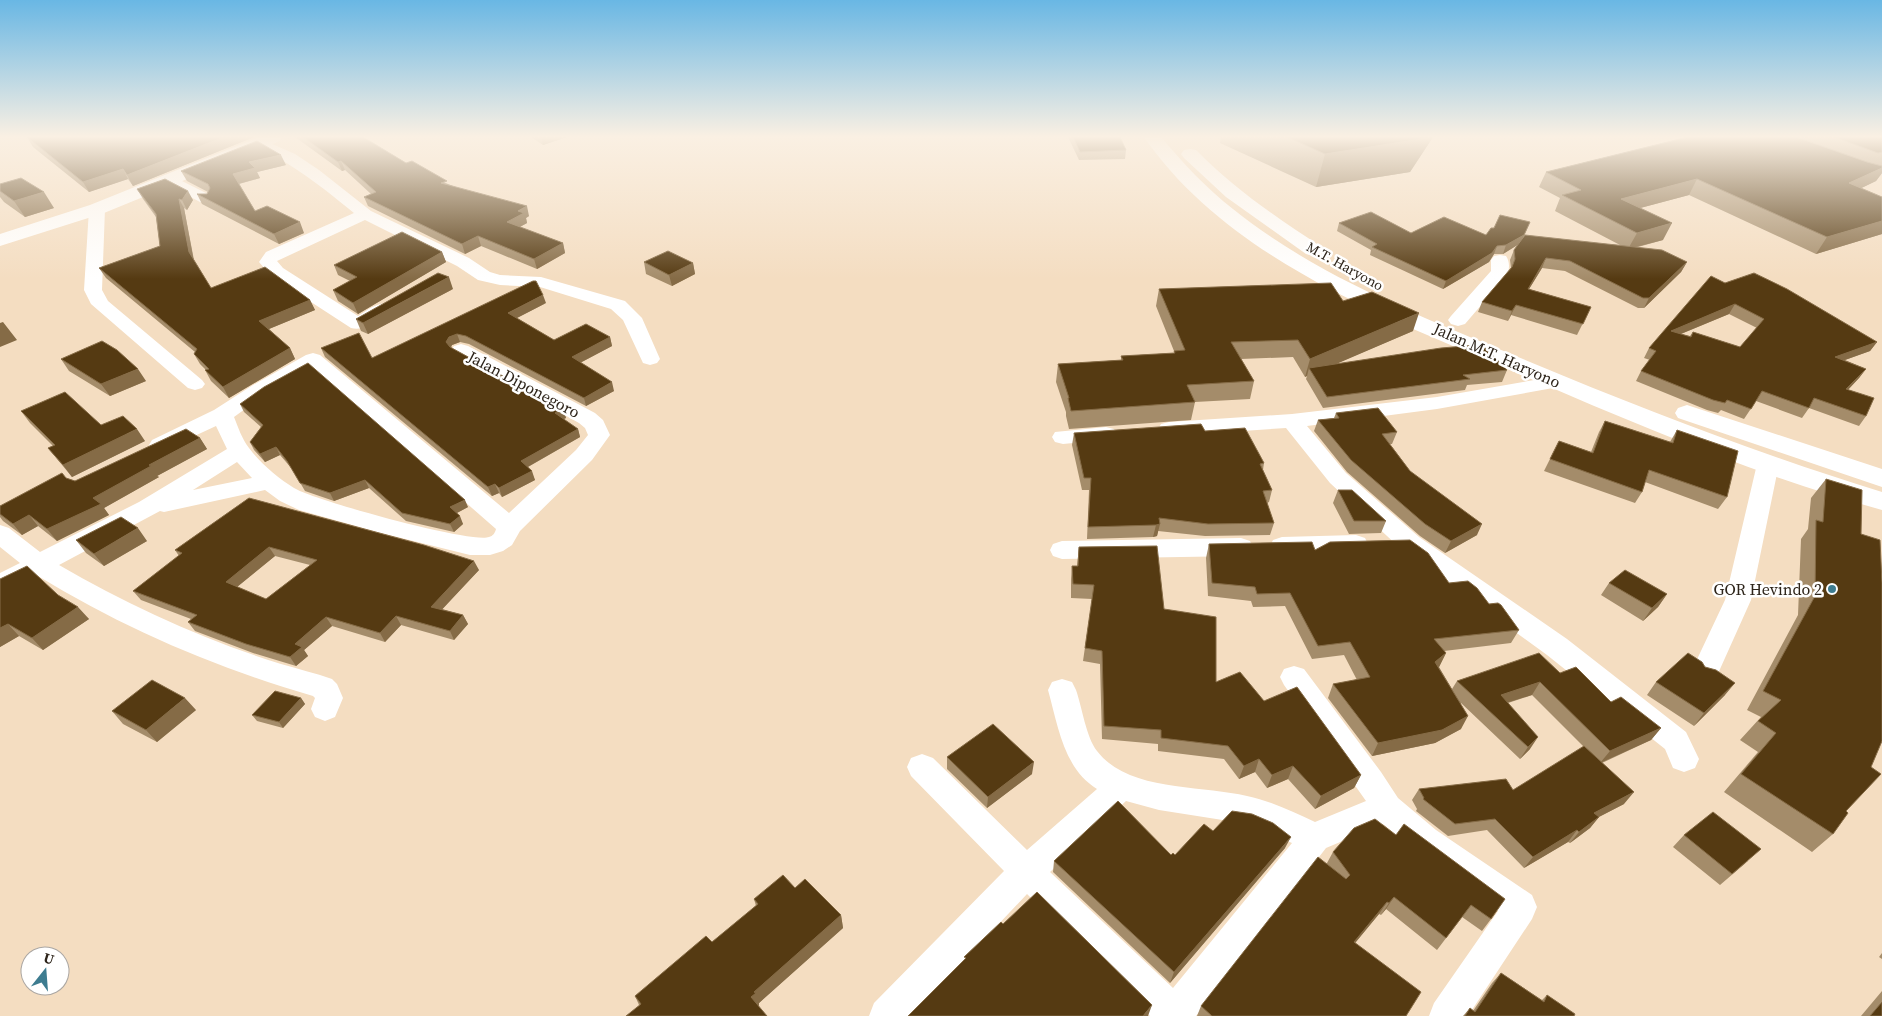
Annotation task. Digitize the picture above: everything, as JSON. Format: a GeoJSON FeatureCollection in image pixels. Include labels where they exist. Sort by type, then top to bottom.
{"type":"FeatureCollection","features":[{"type":"Feature","properties":{"kind":"main road"},"geometry":{"type":"LineString","coordinates":[[0,240],[97,209],[159,184]]}},
{"type":"Feature","properties":{"kind":"main road","name":"Jalan M.T. Haryono"},"geometry":{"type":"LineString","coordinates":[[1193,184],[1235,220],[1300,264],[1376,302],[1557,382],[1768,464],[1882,501]]}},
{"type":"Feature","properties":{"kind":"main road","name":"M.T. Haryono"},"geometry":{"type":"LineString","coordinates":[[1222,184],[1271,222],[1317,252],[1361,277],[1540,356]]}},
{"type":"Feature","properties":{"kind":"main road","name":"Jalan M.T. Haryono"},"geometry":{"type":"LineString","coordinates":[[1540,356],[1716,424],[1882,478]]}},
{"type":"Feature","properties":{"kind":"street"},"geometry":{"type":"LineString","coordinates":[[178,184],[206,199]]}},
{"type":"Feature","properties":{"kind":"street"},"geometry":{"type":"LineString","coordinates":[[328,184],[365,214],[463,262],[484,276],[500,280],[541,282],[618,305],[632,318],[650,359]]}},
{"type":"Feature","properties":{"kind":"street"},"geometry":{"type":"LineString","coordinates":[[97,209],[93,290],[96,298],[100,304],[195,384]]}},
{"type":"Feature","properties":{"kind":"street"},"geometry":{"type":"LineString","coordinates":[[365,214],[272,256],[268,262],[277,272],[358,324],[398,300]]}},
{"type":"Feature","properties":{"kind":"street"},"geometry":{"type":"LineString","coordinates":[[1458,320],[1500,272],[1500,260]]}},
{"type":"Feature","properties":{"kind":"street"},"geometry":{"type":"LineString","coordinates":[[447,271],[463,262]]}},
{"type":"Feature","properties":{"kind":"street","name":"Jalan Diponegoro"},"geometry":{"type":"LineString","coordinates":[[461,350],[587,418],[595,425],[599,435],[584,455],[509,527]]}},
{"type":"Feature","properties":{"kind":"street"},"geometry":{"type":"LineString","coordinates":[[144,453],[222,415],[260,389],[313,360],[509,527],[506,538],[484,548],[470,546],[380,525],[307,504],[288,495],[269,482],[239,451],[222,415]]}},
{"type":"Feature","properties":{"kind":"street"},"geometry":{"type":"LineString","coordinates":[[1153,430],[1292,421],[1437,403],[1557,382]]}},
{"type":"Feature","properties":{"kind":"street"},"geometry":{"type":"LineString","coordinates":[[1292,421],[1338,478],[1410,543],[1558,648],[1676,742],[1684,759]]}},
{"type":"Feature","properties":{"kind":"street"},"geometry":{"type":"LineString","coordinates":[[1063,437],[1123,433]]}},
{"type":"Feature","properties":{"kind":"street"},"geometry":{"type":"LineString","coordinates":[[0,584],[148,508],[239,451]]}},
{"type":"Feature","properties":{"kind":"street"},"geometry":{"type":"LineString","coordinates":[[1706,670],[1738,600],[1768,464]]}},
{"type":"Feature","properties":{"kind":"street"},"geometry":{"type":"LineString","coordinates":[[148,508],[269,482]]}},
{"type":"Feature","properties":{"kind":"street"},"geometry":{"type":"LineString","coordinates":[[0,534],[38,564],[85,592],[212,650],[276,674],[322,687],[327,692],[329,698],[325,709]]}},
{"type":"Feature","properties":{"kind":"street"},"geometry":{"type":"LineString","coordinates":[[1062,550],[1410,543]]}},
{"type":"Feature","properties":{"kind":"street"},"geometry":{"type":"LineString","coordinates":[[1294,677],[1370,781],[1387,808],[1425,840],[1520,907],[1447,1016]]}},
{"type":"Feature","properties":{"kind":"street"},"geometry":{"type":"LineString","coordinates":[[1062,690],[1085,760],[1105,779],[1120,787],[1246,810],[1279,821],[1315,838]]}},
{"type":"Feature","properties":{"kind":"street"},"geometry":{"type":"LineString","coordinates":[[922,767],[1026,872],[1175,1016],[1315,838],[1358,818],[1387,808]]}},
{"type":"Feature","properties":{"kind":"street"},"geometry":{"type":"LineString","coordinates":[[887,1016],[1026,872],[1120,787]]}},
{"type":"Feature","properties":{"kind":"building"},"geometry":{"type":"Polygon","coordinates":[[[0,184],[32,184],[44,192],[14,201],[0,191],[0,184]]]}},
{"type":"Feature","properties":{"kind":"building"},"geometry":{"type":"Polygon","coordinates":[[[150,184],[175,184],[188,191],[182,200],[179,199],[189,252],[211,288],[265,267],[310,300],[259,321],[290,348],[223,387],[205,370],[209,369],[194,354],[197,349],[99,268],[160,246],[156,214],[137,189],[150,184]]]}},
{"type":"Feature","properties":{"kind":"building"},"geometry":{"type":"Polygon","coordinates":[[[208,184],[239,184],[255,211],[267,206],[300,222],[274,234],[197,194],[207,194],[210,188],[208,184]]]}},
{"type":"Feature","properties":{"kind":"building"},"geometry":{"type":"Polygon","coordinates":[[[367,184],[446,184],[527,206],[518,211],[524,213],[507,222],[563,243],[534,259],[478,236],[462,244],[364,197],[376,192],[367,184]]]}},
{"type":"Feature","properties":{"kind":"building"},"geometry":{"type":"Polygon","coordinates":[[[1570,184],[1676,184],[1621,199],[1672,223],[1637,233],[1562,195],[1581,190],[1570,184]]]}},
{"type":"Feature","properties":{"kind":"building"},"geometry":{"type":"Polygon","coordinates":[[[1709,184],[1852,184],[1882,197],[1882,221],[1827,237],[1709,184]]]}},
{"type":"Feature","properties":{"kind":"building"},"geometry":{"type":"Polygon","coordinates":[[[1371,212],[1411,233],[1444,217],[1486,235],[1491,228],[1494,228],[1500,215],[1530,222],[1524,235],[1506,245],[1497,246],[1492,253],[1446,281],[1372,247],[1377,244],[1339,223],[1371,212]]]}},
{"type":"Feature","properties":{"kind":"building"},"geometry":{"type":"Polygon","coordinates":[[[402,232],[442,252],[353,303],[333,290],[357,277],[334,265],[402,232]]]}},
{"type":"Feature","properties":{"kind":"building"},"geometry":{"type":"Polygon","coordinates":[[[1525,235],[1662,250],[1687,262],[1649,298],[1643,298],[1570,261],[1546,258],[1528,289],[1591,307],[1583,324],[1516,305],[1512,311],[1482,302],[1512,267],[1515,259],[1514,250],[1525,235]]]}},
{"type":"Feature","properties":{"kind":"building"},"geometry":{"type":"Polygon","coordinates":[[[668,251],[693,263],[669,275],[644,262],[668,251]]]}},
{"type":"Feature","properties":{"kind":"building"},"geometry":{"type":"Polygon","coordinates":[[[438,273],[449,277],[363,323],[356,319],[438,273]]]}},
{"type":"Feature","properties":{"kind":"building"},"geometry":{"type":"Polygon","coordinates":[[[1754,273],[1787,289],[1877,342],[1835,357],[1866,369],[1846,389],[1874,398],[1866,416],[1814,398],[1809,408],[1762,391],[1751,409],[1727,400],[1725,403],[1713,400],[1641,371],[1656,351],[1649,348],[1711,276],[1725,283],[1754,273]],[[1735,304],[1671,331],[1691,337],[1693,332],[1740,347],[1764,319],[1735,304]]]}},
{"type":"Feature","properties":{"kind":"building"},"geometry":{"type":"Polygon","coordinates":[[[536,281],[543,295],[508,313],[554,340],[586,324],[610,337],[572,357],[612,382],[584,398],[466,336],[457,334],[449,337],[446,342],[450,347],[563,409],[555,413],[578,429],[521,461],[532,471],[499,488],[495,484],[488,487],[321,348],[359,333],[372,358],[536,281]]]}},
{"type":"Feature","properties":{"kind":"building"},"geometry":{"type":"Polygon","coordinates":[[[1331,283],[1343,301],[1372,292],[1419,313],[1310,359],[1298,340],[1231,342],[1254,381],[1187,385],[1195,402],[1071,411],[1069,398],[1058,364],[1123,360],[1121,356],[1175,353],[1174,351],[1185,350],[1159,289],[1331,283]]]}},
{"type":"Feature","properties":{"kind":"building"},"geometry":{"type":"Polygon","coordinates":[[[102,341],[117,350],[138,369],[101,384],[61,359],[102,341]]]}},
{"type":"Feature","properties":{"kind":"building"},"geometry":{"type":"Polygon","coordinates":[[[1477,345],[1486,348],[1507,370],[1463,375],[1470,379],[1327,397],[1309,368],[1441,348],[1477,345]]]}},
{"type":"Feature","properties":{"kind":"building"},"geometry":{"type":"Polygon","coordinates":[[[308,363],[465,500],[450,507],[460,516],[450,524],[402,513],[365,480],[330,493],[300,483],[276,447],[260,454],[250,442],[263,425],[240,404],[264,387],[308,363]]]}},
{"type":"Feature","properties":{"kind":"building"},"geometry":{"type":"Polygon","coordinates":[[[65,392],[101,425],[123,416],[137,429],[63,465],[48,448],[55,445],[21,411],[65,392]]]}},
{"type":"Feature","properties":{"kind":"building"},"geometry":{"type":"Polygon","coordinates":[[[1378,408],[1397,432],[1382,434],[1410,471],[1482,524],[1451,541],[1425,524],[1351,460],[1318,420],[1339,418],[1336,413],[1378,408]]]}},
{"type":"Feature","properties":{"kind":"building"},"geometry":{"type":"Polygon","coordinates":[[[1605,421],[1673,443],[1677,430],[1738,451],[1727,497],[1649,470],[1642,492],[1550,459],[1559,441],[1593,453],[1605,421]]]}},
{"type":"Feature","properties":{"kind":"building"},"geometry":{"type":"Polygon","coordinates":[[[1201,424],[1205,431],[1245,428],[1264,463],[1260,464],[1272,490],[1263,491],[1274,523],[1208,524],[1159,518],[1160,524],[1156,525],[1088,527],[1091,478],[1084,478],[1074,433],[1201,424]]]}},
{"type":"Feature","properties":{"kind":"building"},"geometry":{"type":"Polygon","coordinates":[[[186,429],[200,438],[93,498],[101,504],[47,529],[29,515],[13,524],[0,514],[0,506],[62,473],[66,478],[75,481],[186,429]]]}},
{"type":"Feature","properties":{"kind":"building"},"geometry":{"type":"Polygon","coordinates":[[[1826,479],[1862,490],[1861,534],[1880,540],[1882,583],[1882,741],[1871,767],[1881,774],[1846,811],[1848,813],[1833,834],[1741,774],[1776,733],[1758,721],[1781,700],[1763,691],[1815,596],[1816,520],[1823,522],[1826,479]]]}},
{"type":"Feature","properties":{"kind":"building"},"geometry":{"type":"Polygon","coordinates":[[[1338,490],[1352,490],[1386,521],[1354,521],[1338,490]]]}},
{"type":"Feature","properties":{"kind":"building"},"geometry":{"type":"Polygon","coordinates":[[[249,498],[424,545],[474,561],[431,607],[463,615],[450,631],[396,616],[380,633],[326,617],[295,644],[302,647],[290,657],[246,644],[188,622],[197,615],[133,591],[182,553],[175,550],[249,498]],[[269,547],[226,582],[266,599],[317,560],[269,547]]]}},
{"type":"Feature","properties":{"kind":"building"},"geometry":{"type":"Polygon","coordinates":[[[121,517],[138,528],[94,554],[76,540],[121,517]]]}},
{"type":"Feature","properties":{"kind":"building"},"geometry":{"type":"Polygon","coordinates":[[[1410,540],[1428,553],[1449,583],[1468,581],[1477,588],[1489,604],[1498,603],[1501,605],[1519,630],[1434,639],[1446,653],[1435,662],[1468,716],[1442,730],[1378,743],[1333,684],[1370,677],[1350,642],[1318,646],[1290,593],[1257,594],[1255,587],[1212,583],[1209,544],[1312,542],[1315,550],[1330,542],[1410,540]]]}},
{"type":"Feature","properties":{"kind":"building"},"geometry":{"type":"Polygon","coordinates":[[[1157,546],[1164,609],[1216,617],[1216,682],[1240,672],[1264,701],[1297,687],[1361,775],[1321,796],[1293,766],[1272,775],[1259,759],[1244,766],[1228,746],[1161,738],[1161,730],[1104,726],[1102,651],[1085,648],[1094,585],[1073,584],[1072,566],[1078,566],[1079,547],[1157,546]]]}},
{"type":"Feature","properties":{"kind":"building"},"geometry":{"type":"Polygon","coordinates":[[[27,566],[58,595],[78,607],[32,638],[8,624],[0,628],[0,579],[27,566]]]}},
{"type":"Feature","properties":{"kind":"building"},"geometry":{"type":"Polygon","coordinates":[[[1625,570],[1667,594],[1652,608],[1609,583],[1625,570]]]}},
{"type":"Feature","properties":{"kind":"building"},"geometry":{"type":"Polygon","coordinates":[[[1539,653],[1560,673],[1576,667],[1611,702],[1621,697],[1661,728],[1610,751],[1540,682],[1501,695],[1538,737],[1528,747],[1457,681],[1539,653]]]}},
{"type":"Feature","properties":{"kind":"building"},"geometry":{"type":"Polygon","coordinates":[[[1688,653],[1702,662],[1705,667],[1716,670],[1735,683],[1704,713],[1656,682],[1688,653]]]}},
{"type":"Feature","properties":{"kind":"building"},"geometry":{"type":"Polygon","coordinates":[[[152,680],[185,698],[146,730],[112,711],[152,680]]]}},
{"type":"Feature","properties":{"kind":"building"},"geometry":{"type":"Polygon","coordinates":[[[275,691],[301,698],[279,722],[252,715],[275,691]]]}},
{"type":"Feature","properties":{"kind":"building"},"geometry":{"type":"Polygon","coordinates":[[[993,724],[1034,762],[988,797],[947,757],[993,724]]]}},
{"type":"Feature","properties":{"kind":"building"},"geometry":{"type":"Polygon","coordinates":[[[1584,746],[1634,792],[1594,813],[1599,817],[1579,832],[1577,830],[1533,857],[1495,819],[1455,824],[1423,799],[1419,789],[1506,779],[1513,790],[1584,746]]]}},
{"type":"Feature","properties":{"kind":"building"},"geometry":{"type":"Polygon","coordinates":[[[1118,801],[1171,855],[1173,853],[1175,855],[1204,824],[1213,831],[1232,811],[1252,814],[1273,823],[1291,837],[1174,972],[1054,861],[1118,801]]]}},
{"type":"Feature","properties":{"kind":"building"},"geometry":{"type":"Polygon","coordinates":[[[1713,812],[1761,849],[1732,874],[1684,835],[1713,812]]]}},
{"type":"Feature","properties":{"kind":"building"},"geometry":{"type":"Polygon","coordinates":[[[1375,819],[1396,835],[1404,824],[1505,899],[1491,919],[1471,905],[1446,938],[1394,897],[1389,903],[1387,902],[1354,942],[1421,992],[1406,1016],[1212,1016],[1201,1006],[1318,857],[1346,879],[1350,875],[1333,852],[1354,828],[1375,819]]]}},
{"type":"Feature","properties":{"kind":"building"},"geometry":{"type":"Polygon","coordinates":[[[783,875],[795,888],[805,879],[841,915],[754,992],[756,993],[751,997],[767,1016],[626,1016],[641,1004],[635,996],[706,936],[712,942],[758,904],[754,899],[783,875]]]}},
{"type":"Feature","properties":{"kind":"building"},"geometry":{"type":"Polygon","coordinates":[[[1037,892],[1152,1005],[1143,1016],[908,1016],[966,958],[964,957],[1001,922],[1003,924],[1037,892]]]}},
{"type":"Feature","properties":{"kind":"building"},"geometry":{"type":"Polygon","coordinates":[[[1501,973],[1544,1002],[1547,995],[1575,1014],[1574,1016],[1465,1016],[1470,1008],[1475,1012],[1501,973]]]}},
{"type":"Feature","properties":{"kind":"building"},"geometry":{"type":"Polygon","coordinates":[[[1882,1002],[1882,1016],[1870,1016],[1882,1002]]]}},
{"type":"Feature","properties":{"kind":"place","name":"GOR Hevindo 2"},"geometry":{"type":"Point","coordinates":[1832,589]}}]}
